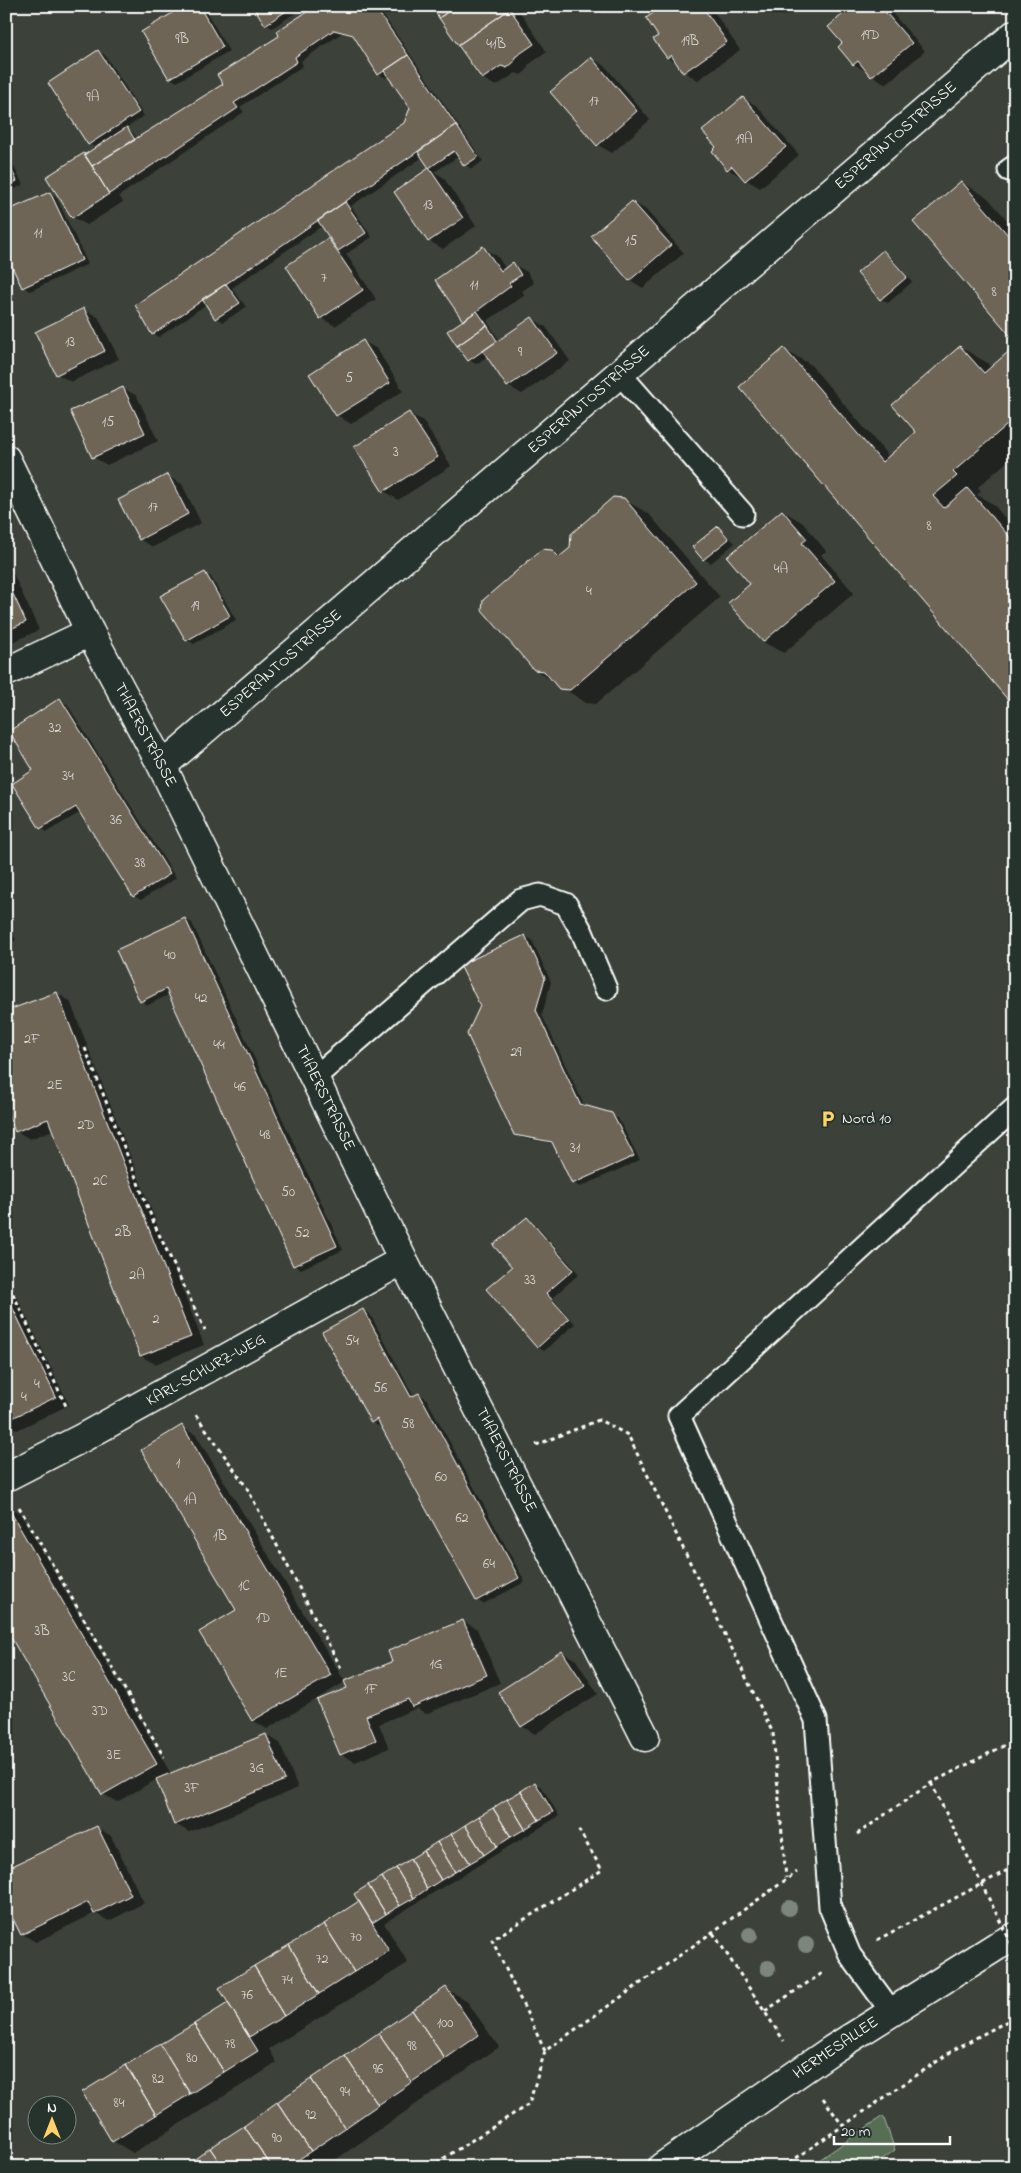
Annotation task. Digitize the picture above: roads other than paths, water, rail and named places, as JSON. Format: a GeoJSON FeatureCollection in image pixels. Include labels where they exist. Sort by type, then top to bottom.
{"type":"FeatureCollection","features":[{"type":"Feature","properties":{"kind":"street","name":"ESPERANTOSTRASSE"},"geometry":{"type":"LineString","coordinates":[[162,766],[1013,40]]}},
{"type":"Feature","properties":{"kind":"street","name":"THAERSTRASSE"},"geometry":{"type":"LineString","coordinates":[[6,459],[90,632],[162,766],[403,1260],[505,1456],[645,1737]]}},
{"type":"Feature","properties":{"kind":"street"},"geometry":{"type":"LineString","coordinates":[[6,672],[90,632]]}},
{"type":"Feature","properties":{"kind":"street","name":"KARL-SCHURZ-WEG"},"geometry":{"type":"LineString","coordinates":[[6,1477],[82,1438],[403,1260]]}},
{"type":"Feature","properties":{"kind":"street","name":"HERMESALLEE"},"geometry":{"type":"LineString","coordinates":[[662,2167],[891,2011],[1015,1937]]}},
{"type":"Feature","properties":{"kind":"lane"},"geometry":{"type":"LineString","coordinates":[[620,374],[743,514]]}},
{"type":"Feature","properties":{"kind":"lane"},"geometry":{"type":"LineString","coordinates":[[314,1078],[521,900],[540,894],[566,904],[582,932],[606,989]]}},
{"type":"Feature","properties":{"kind":"lane"},"geometry":{"type":"LineString","coordinates":[[891,2011],[850,1955],[830,1907],[816,1720],[678,1416],[1015,1108]]}},
{"type":"Feature","properties":{"kind":"place","name":"Nord 10"},"geometry":{"type":"Point","coordinates":[828,1119]}}]}
